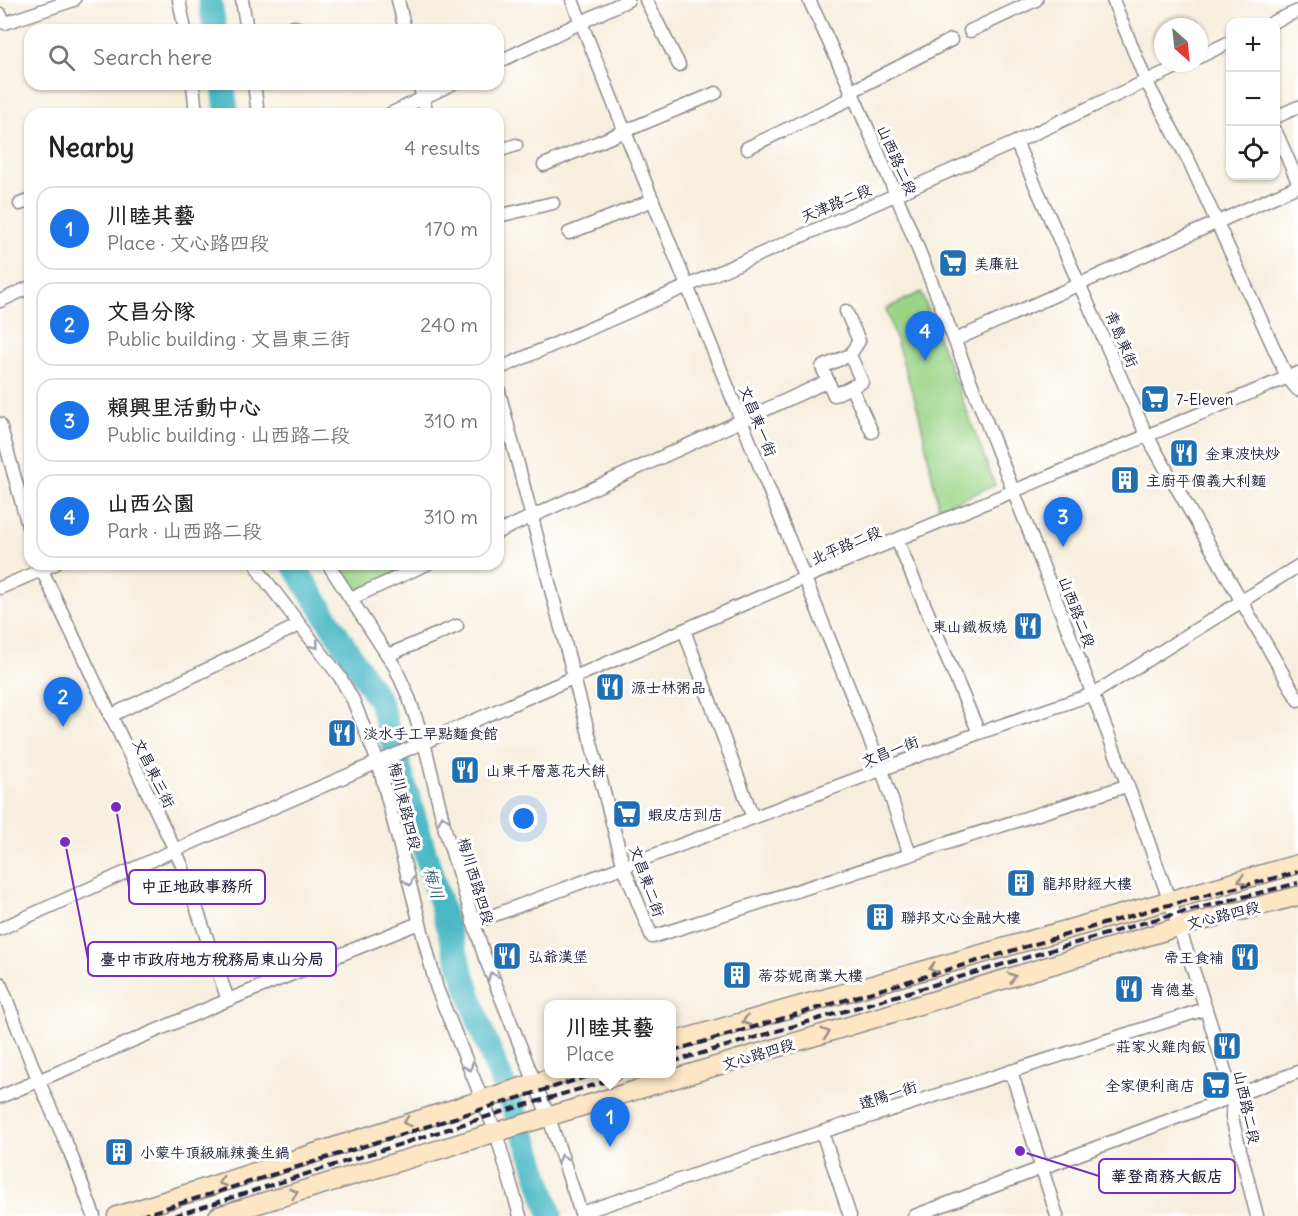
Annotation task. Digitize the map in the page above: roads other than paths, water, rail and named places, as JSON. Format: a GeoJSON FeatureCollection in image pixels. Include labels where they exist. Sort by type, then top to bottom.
{"type":"FeatureCollection","features":[{"type":"Feature","properties":{"kind":"main road","name":"文心路四段"},"geometry":{"type":"LineString","coordinates":[[676,1041],[1298,864]]}},
{"type":"Feature","properties":{"kind":"main road","name":"文心路四段"},"geometry":{"type":"LineString","coordinates":[[218,1216],[1178,927],[1298,896]]}},
{"type":"Feature","properties":{"kind":"main road"},"geometry":{"type":"LineString","coordinates":[[117,1216],[483,1097],[548,1078]]}},
{"type":"Feature","properties":{"kind":"street"},"geometry":{"type":"LineString","coordinates":[[2,18],[74,0]]}},
{"type":"Feature","properties":{"kind":"street"},"geometry":{"type":"LineString","coordinates":[[179,0],[184,24]]}},
{"type":"Feature","properties":{"kind":"street"},"geometry":{"type":"LineString","coordinates":[[242,0],[245,24]]}},
{"type":"Feature","properties":{"kind":"street"},"geometry":{"type":"LineString","coordinates":[[398,0],[404,24]]}},
{"type":"Feature","properties":{"kind":"street","name":"文昌東一街"},"geometry":{"type":"LineString","coordinates":[[572,0],[882,770],[910,855]]}},
{"type":"Feature","properties":{"kind":"street"},"geometry":{"type":"LineString","coordinates":[[504,59],[628,0]]}},
{"type":"Feature","properties":{"kind":"street"},"geometry":{"type":"LineString","coordinates":[[646,0],[679,65]]}},
{"type":"Feature","properties":{"kind":"street","name":"山西路二段"},"geometry":{"type":"LineString","coordinates":[[808,0],[896,193],[1093,694],[1169,900],[1233,1098],[1232,1118],[1257,1216]]}},
{"type":"Feature","properties":{"kind":"street"},"geometry":{"type":"LineString","coordinates":[[970,31],[1036,0]]}},
{"type":"Feature","properties":{"kind":"street"},"geometry":{"type":"LineString","coordinates":[[1113,0],[1146,81],[1190,163],[1216,223],[1293,375],[1298,390]]}},
{"type":"Feature","properties":{"kind":"street"},"geometry":{"type":"LineString","coordinates":[[1280,19],[1298,11]]}},
{"type":"Feature","properties":{"kind":"street"},"geometry":{"type":"LineString","coordinates":[[747,147],[851,95],[951,40]]}},
{"type":"Feature","properties":{"kind":"street"},"geometry":{"type":"LineString","coordinates":[[1208,53],[1226,44]]}},
{"type":"Feature","properties":{"kind":"street","name":"天津路二段"},"geometry":{"type":"LineString","coordinates":[[504,366],[687,284],[1016,142],[1166,72]]}},
{"type":"Feature","properties":{"kind":"street"},"geometry":{"type":"LineString","coordinates":[[194,90],[195,108]]}},
{"type":"Feature","properties":{"kind":"street"},"geometry":{"type":"LineString","coordinates":[[255,90],[257,108]]}},
{"type":"Feature","properties":{"kind":"street"},"geometry":{"type":"LineString","coordinates":[[421,90],[426,108]]}},
{"type":"Feature","properties":{"kind":"street"},"geometry":{"type":"LineString","coordinates":[[402,108],[440,90]]}},
{"type":"Feature","properties":{"kind":"street"},"geometry":{"type":"LineString","coordinates":[[544,165],[626,133],[716,93]]}},
{"type":"Feature","properties":{"kind":"street"},"geometry":{"type":"LineString","coordinates":[[1280,115],[1298,107]]}},
{"type":"Feature","properties":{"kind":"street","name":"青島東街"},"geometry":{"type":"LineString","coordinates":[[1016,142],[1081,283],[1146,434],[1298,700]]}},
{"type":"Feature","properties":{"kind":"street"},"geometry":{"type":"LineString","coordinates":[[955,340],[1298,184],[1280,143]]}},
{"type":"Feature","properties":{"kind":"street"},"geometry":{"type":"LineString","coordinates":[[504,149],[516,145]]}},
{"type":"Feature","properties":{"kind":"street"},"geometry":{"type":"LineString","coordinates":[[569,232],[653,200]]}},
{"type":"Feature","properties":{"kind":"street"},"geometry":{"type":"LineString","coordinates":[[504,215],[553,203]]}},
{"type":"Feature","properties":{"kind":"street"},"geometry":{"type":"LineString","coordinates":[[0,301],[24,289]]}},
{"type":"Feature","properties":{"kind":"street"},"geometry":{"type":"LineString","coordinates":[[846,311],[859,341],[850,355],[822,367],[834,395],[861,382],[850,355]]}},
{"type":"Feature","properties":{"kind":"street","name":"北平路二段"},"geometry":{"type":"LineString","coordinates":[[0,929],[175,850],[804,578],[1013,492],[1146,434],[1293,375]]}},
{"type":"Feature","properties":{"kind":"street"},"geometry":{"type":"LineString","coordinates":[[504,529],[828,381]]}},
{"type":"Feature","properties":{"kind":"street"},"geometry":{"type":"LineString","coordinates":[[851,387],[872,432]]}},
{"type":"Feature","properties":{"kind":"street","name":"文昌東二街"},"geometry":{"type":"LineString","coordinates":[[504,411],[624,868],[652,938],[1126,786]]}},
{"type":"Feature","properties":{"kind":"street"},"geometry":{"type":"LineString","coordinates":[[0,424],[24,511]]}},
{"type":"Feature","properties":{"kind":"street"},"geometry":{"type":"LineString","coordinates":[[897,540],[979,733]]}},
{"type":"Feature","properties":{"kind":"street","name":"文昌一街"},"geometry":{"type":"LineString","coordinates":[[473,922],[624,868],[979,733],[1093,694],[1298,566]]}},
{"type":"Feature","properties":{"kind":"street"},"geometry":{"type":"LineString","coordinates":[[0,588],[34,570]]}},
{"type":"Feature","properties":{"kind":"street","name":"文昌東三街"},"geometry":{"type":"LineString","coordinates":[[42,570],[175,850],[228,1000]]}},
{"type":"Feature","properties":{"kind":"street","name":"梅川東路四段"},"geometry":{"type":"LineString","coordinates":[[260,570],[340,677],[384,760],[419,923],[437,989],[496,1132],[520,1216]]}},
{"type":"Feature","properties":{"kind":"street","name":"梅川西路四段"},"geometry":{"type":"LineString","coordinates":[[332,570],[388,655],[409,698],[424,742],[446,832],[473,922],[549,1118],[582,1214]]}},
{"type":"Feature","properties":{"kind":"street"},"geometry":{"type":"LineString","coordinates":[[352,597],[413,570]]}},
{"type":"Feature","properties":{"kind":"street"},"geometry":{"type":"LineString","coordinates":[[110,716],[299,625]]}},
{"type":"Feature","properties":{"kind":"street"},"geometry":{"type":"LineString","coordinates":[[388,655],[458,626]]}},
{"type":"Feature","properties":{"kind":"street"},"geometry":{"type":"LineString","coordinates":[[684,630],[753,818]]}},
{"type":"Feature","properties":{"kind":"street"},"geometry":{"type":"LineString","coordinates":[[0,1097],[228,1000],[419,923]]}},
{"type":"Feature","properties":{"kind":"street"},"geometry":{"type":"LineString","coordinates":[[0,983],[94,1216]]}},
{"type":"Feature","properties":{"kind":"street","name":"遼陽一街"},"geometry":{"type":"LineString","coordinates":[[582,1214],[822,1132],[1204,1009]]}},
{"type":"Feature","properties":{"kind":"street"},"geometry":{"type":"LineString","coordinates":[[1011,1071],[1057,1216]]}},
{"type":"Feature","properties":{"kind":"street"},"geometry":{"type":"LineString","coordinates":[[914,1216],[1042,1170],[1298,1072]]}},
{"type":"Feature","properties":{"kind":"street"},"geometry":{"type":"LineString","coordinates":[[822,1132],[850,1216]]}},
{"type":"Feature","properties":{"kind":"waterway","name":"梅川"},"geometry":{"type":"LineString","coordinates":[[210,0],[214,24]]}},
{"type":"Feature","properties":{"kind":"waterway","name":"梅川"},"geometry":{"type":"LineString","coordinates":[[224,90],[226,108]]}},
{"type":"Feature","properties":{"kind":"waterway","name":"梅川"},"geometry":{"type":"LineString","coordinates":[[297,570],[380,702],[447,926],[481,1029],[529,1147],[551,1216]]}},
{"type":"Feature","properties":{"kind":"railway"},"geometry":{"type":"LineString","coordinates":[[676,1050],[1157,908],[1298,872]]}},
{"type":"Feature","properties":{"kind":"railway"},"geometry":{"type":"LineString","coordinates":[[676,1061],[1160,918],[1298,883]]}},
{"type":"Feature","properties":{"kind":"railway"},"geometry":{"type":"LineString","coordinates":[[140,1216],[582,1078]]}},
{"type":"Feature","properties":{"kind":"railway"},"geometry":{"type":"LineString","coordinates":[[174,1216],[508,1110],[617,1078]]}},
{"type":"Feature","properties":{"kind":"place","name":"美廉社"},"geometry":{"type":"Point","coordinates":[953,263]}},
{"type":"Feature","properties":{"kind":"place","name":"山西公園"},"geometry":{"type":"Point","coordinates":[925,361]}},
{"type":"Feature","properties":{"kind":"place","name":"7-Eleven"},"geometry":{"type":"Point","coordinates":[1155,399]}},
{"type":"Feature","properties":{"kind":"place","name":"金東波快炒"},"geometry":{"type":"Point","coordinates":[1184,453]}},
{"type":"Feature","properties":{"kind":"place","name":"主廚平價義大利麵"},"geometry":{"type":"Point","coordinates":[1125,480]}},
{"type":"Feature","properties":{"kind":"place","name":"賴興里活動中心"},"geometry":{"type":"Point","coordinates":[1063,547]}},
{"type":"Feature","properties":{"kind":"place","name":"東山鐵板燒"},"geometry":{"type":"Point","coordinates":[1028,626]}},
{"type":"Feature","properties":{"kind":"place","name":"源士林粥品"},"geometry":{"type":"Point","coordinates":[610,687]}},
{"type":"Feature","properties":{"kind":"place","name":"文昌分隊"},"geometry":{"type":"Point","coordinates":[63,727]}},
{"type":"Feature","properties":{"kind":"place","name":"淡水手工早點麵食館"},"geometry":{"type":"Point","coordinates":[342,733]}},
{"type":"Feature","properties":{"kind":"place","name":"山東千層蔥花大餅"},"geometry":{"type":"Point","coordinates":[465,770]}},
{"type":"Feature","properties":{"kind":"place","name":"中正地政事務所"},"geometry":{"type":"Point","coordinates":[116,807]}},
{"type":"Feature","properties":{"kind":"place","name":"蝦皮店到店"},"geometry":{"type":"Point","coordinates":[627,814]}},
{"type":"Feature","properties":{"kind":"place","name":"臺中市政府地方稅務局東山分局"},"geometry":{"type":"Point","coordinates":[65,842]}},
{"type":"Feature","properties":{"kind":"place","name":"龍邦財經大樓"},"geometry":{"type":"Point","coordinates":[1021,883]}},
{"type":"Feature","properties":{"kind":"place","name":"聯邦文心金融大樓"},"geometry":{"type":"Point","coordinates":[880,917]}},
{"type":"Feature","properties":{"kind":"place","name":"弘爺漢堡"},"geometry":{"type":"Point","coordinates":[507,956]}},
{"type":"Feature","properties":{"kind":"place","name":"帝王食補"},"geometry":{"type":"Point","coordinates":[1245,957]}},
{"type":"Feature","properties":{"kind":"place","name":"蒂芬妮商業大樓"},"geometry":{"type":"Point","coordinates":[737,975]}},
{"type":"Feature","properties":{"kind":"place","name":"肯德基"},"geometry":{"type":"Point","coordinates":[1129,989]}},
{"type":"Feature","properties":{"kind":"place","name":"莊家火雞肉飯"},"geometry":{"type":"Point","coordinates":[1227,1046]}},
{"type":"Feature","properties":{"kind":"place","name":"全家便利商店"},"geometry":{"type":"Point","coordinates":[1216,1085]}},
{"type":"Feature","properties":{"kind":"place","name":"川睦其藝"},"geometry":{"type":"Point","coordinates":[610,1147]}},
{"type":"Feature","properties":{"kind":"place","name":"華登商務大飯店"},"geometry":{"type":"Point","coordinates":[1020,1151]}},
{"type":"Feature","properties":{"kind":"place","name":"小蒙牛頂級麻辣養生鍋"},"geometry":{"type":"Point","coordinates":[119,1152]}}]}
